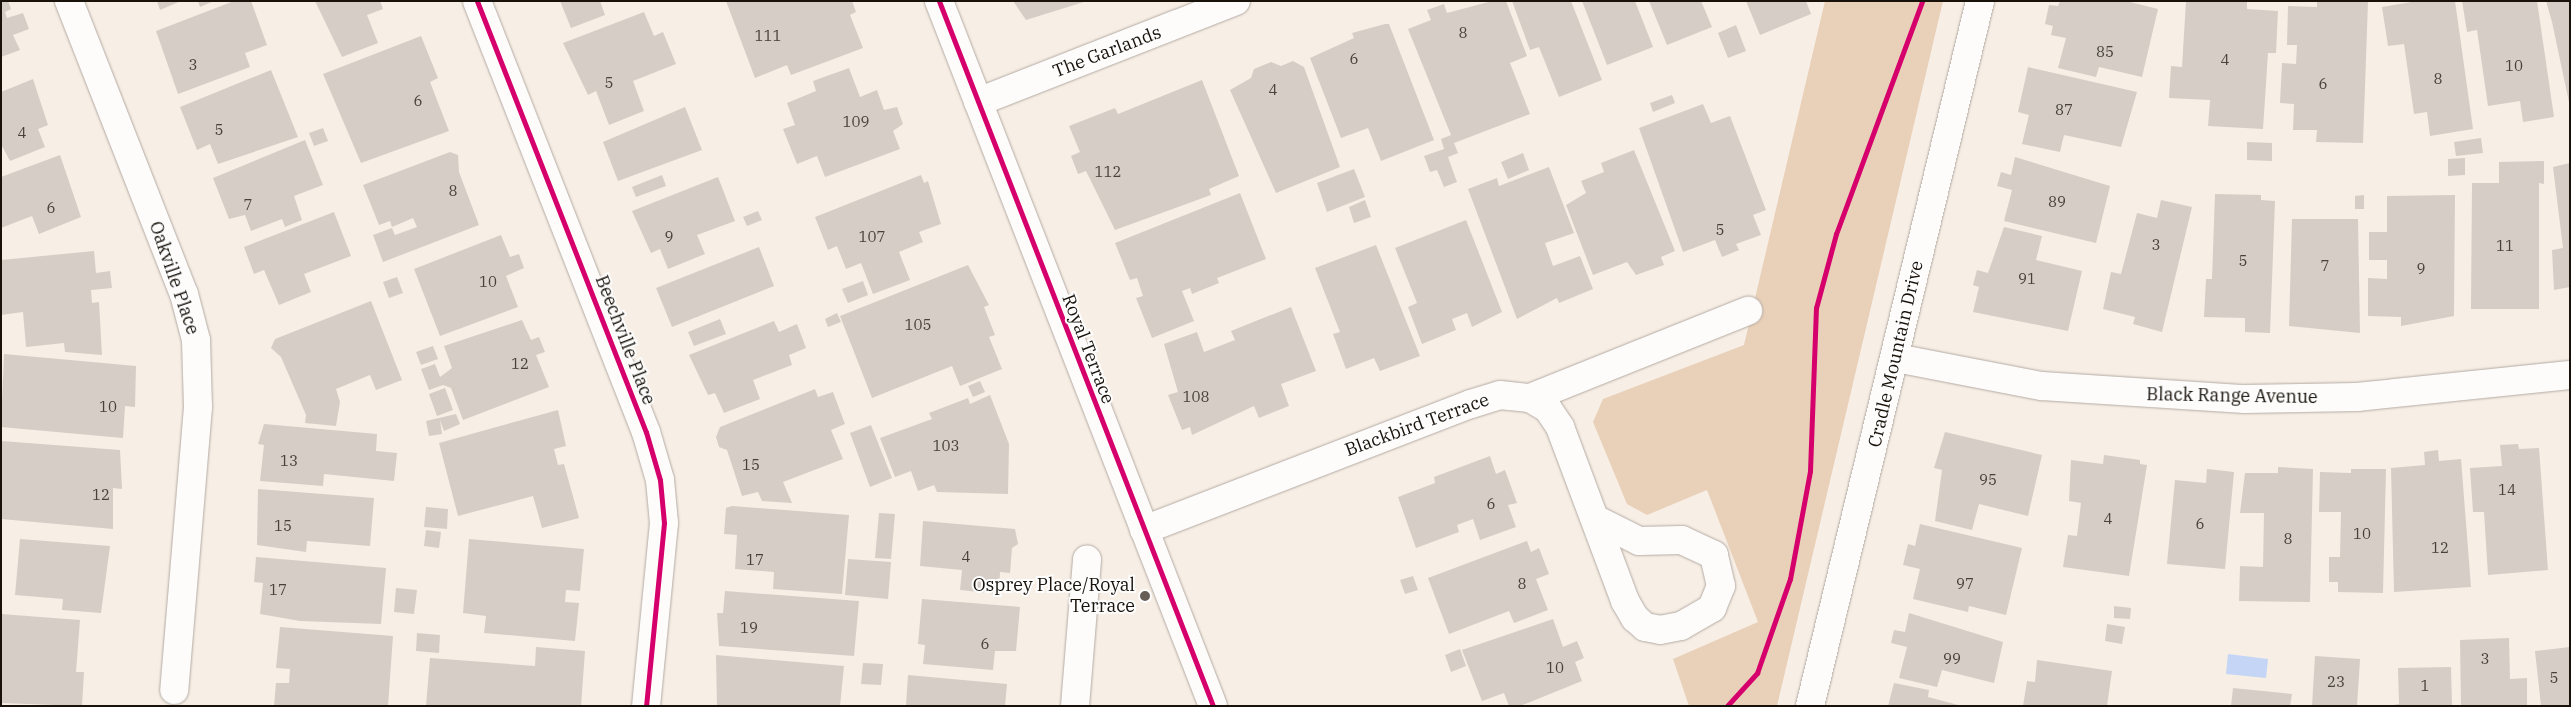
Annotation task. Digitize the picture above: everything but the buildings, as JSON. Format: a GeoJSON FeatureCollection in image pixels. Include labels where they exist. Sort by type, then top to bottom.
{"type":"FeatureCollection","features":[{"type":"Feature","properties":{"kind":"street","name":"Oakville Place"},"geometry":{"type":"LineString","coordinates":[[69,1],[184,294],[196,340],[198,407],[174,690]]}},
{"type":"Feature","properties":{"kind":"street","name":"Beechville Place"},"geometry":{"type":"LineString","coordinates":[[477,1],[646,432],[660,480],[664,523],[646,706]]}},
{"type":"Feature","properties":{"kind":"street","name":"Royal Terrace"},"geometry":{"type":"LineString","coordinates":[[939,1],[1213,706]]}},
{"type":"Feature","properties":{"kind":"street","name":"The Garlands"},"geometry":{"type":"LineString","coordinates":[[978,102],[1236,1]]}},
{"type":"Feature","properties":{"kind":"street","name":"Cradle Mountain Drive"},"geometry":{"type":"LineString","coordinates":[[1810,706],[1896,358],[1980,1]]}},
{"type":"Feature","properties":{"kind":"street","name":"Blackbird Terrace"},"geometry":{"type":"LineString","coordinates":[[1144,530],[1471,404],[1500,395],[1530,398],[1748,311]]}},
{"type":"Feature","properties":{"kind":"street","name":"Black Range Avenue"},"geometry":{"type":"LineString","coordinates":[[1896,358],[2042,386],[2245,399],[2357,397],[2570,375]]}},
{"type":"Feature","properties":{"kind":"street"},"geometry":{"type":"LineString","coordinates":[[1530,398],[1548,409],[1560,427],[1597,520],[1625,602],[1646,627],[1660,630],[1682,626],[1712,608],[1721,586],[1714,555],[1682,540],[1639,541],[1597,520]]}},
{"type":"Feature","properties":{"kind":"street"},"geometry":{"type":"LineString","coordinates":[[1075,706],[1087,559]]}},
{"type":"Feature","properties":{"kind":"shaded area"},"geometry":{"type":"Polygon","coordinates":[[[1825,1],[1943,1],[1777,706],[1689,706],[1673,659],[1758,622],[1707,490],[1647,515],[1627,504],[1593,422],[1603,399],[1744,345],[1825,1]]]}},
{"type":"Feature","properties":{"kind":"water"},"geometry":{"type":"Polygon","coordinates":[[[2228,654],[2268,659],[2266,678],[2226,674],[2228,654]]]}},
{"type":"Feature","properties":{"kind":"cycle path"},"geometry":{"type":"LineString","coordinates":[[477,1],[646,432],[660,480],[664,523],[646,706]]}},
{"type":"Feature","properties":{"kind":"cycle path"},"geometry":{"type":"LineString","coordinates":[[939,1],[1213,706]]}},
{"type":"Feature","properties":{"kind":"cycle path"},"geometry":{"type":"LineString","coordinates":[[1727,706],[1757,673],[1790,579],[1810,471],[1816,308],[1836,234],[1922,1]]}},
{"type":"Feature","properties":{"kind":"place","name":"Osprey Place/Royal Terrace"},"geometry":{"type":"Point","coordinates":[1145,596]}}]}
